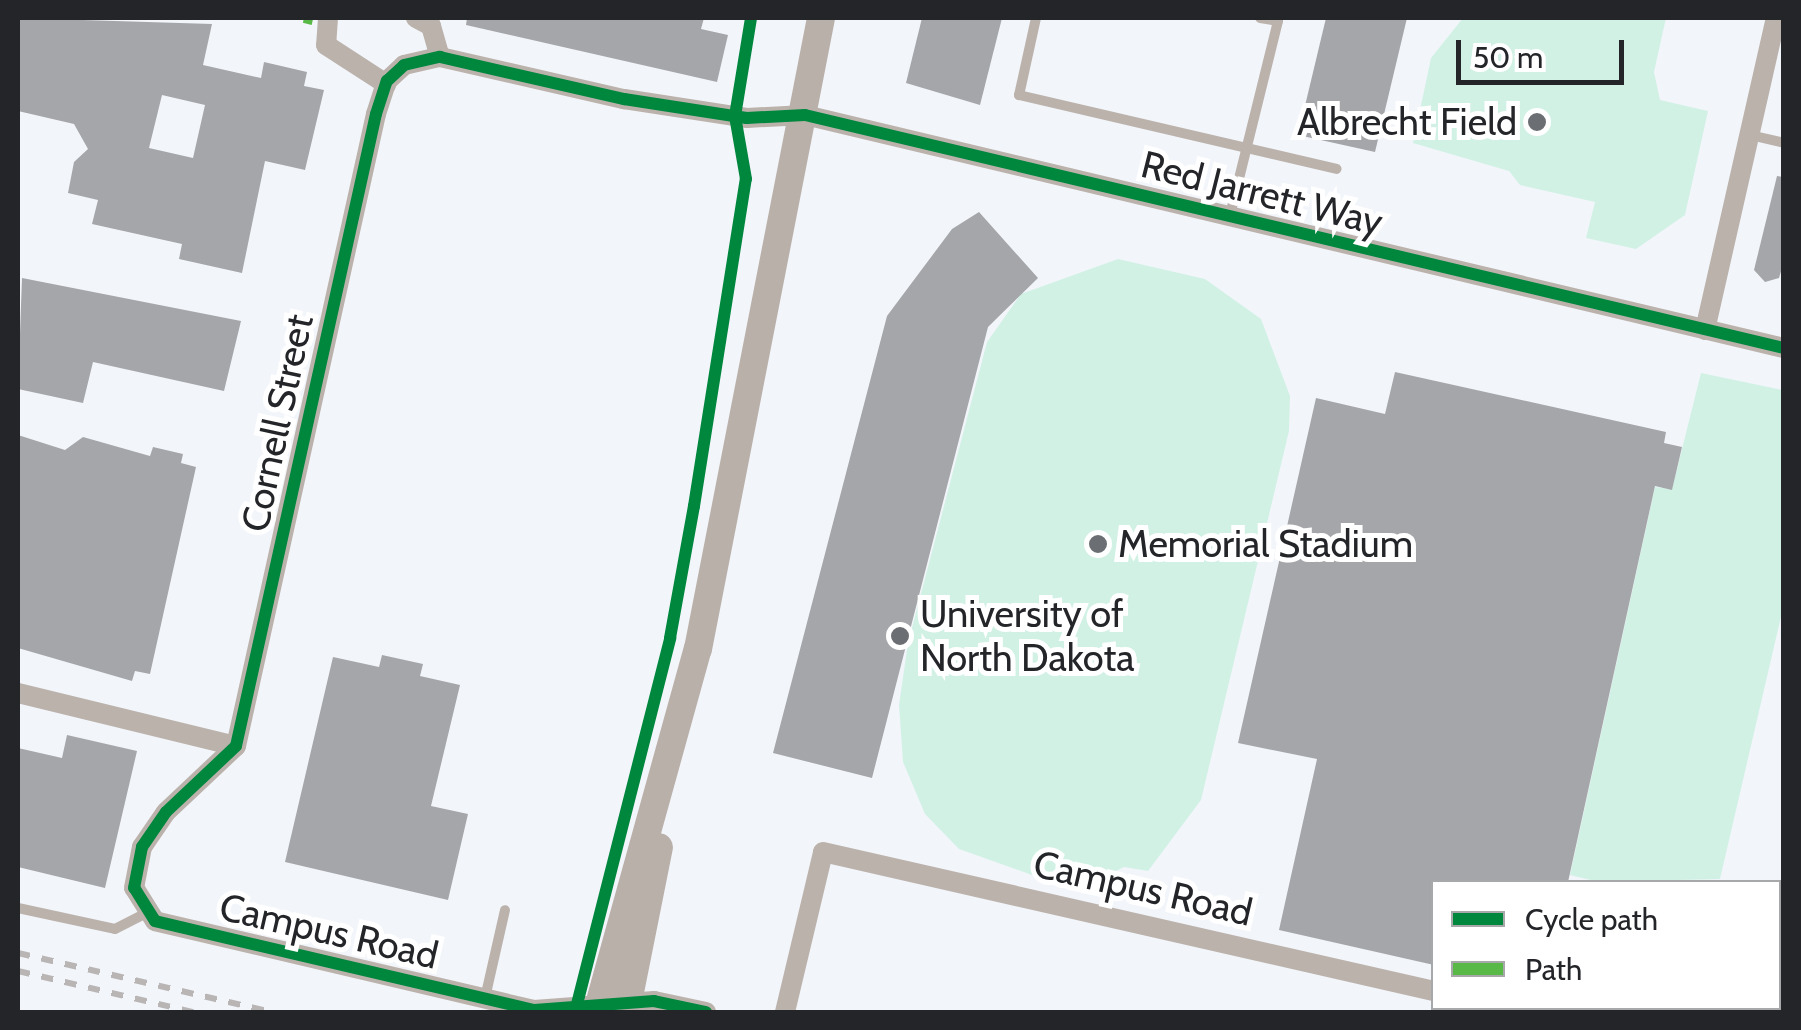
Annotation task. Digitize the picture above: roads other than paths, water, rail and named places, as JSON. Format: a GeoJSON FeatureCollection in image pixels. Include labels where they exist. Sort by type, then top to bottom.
{"type":"FeatureCollection","features":[{"type":"Feature","properties":{"kind":"main road"},"geometry":{"type":"LineString","coordinates":[[626,1012],[806,115],[821,18]]}},
{"type":"Feature","properties":{"kind":"main road"},"geometry":{"type":"LineString","coordinates":[[597,1012],[698,650]]}},
{"type":"Feature","properties":{"kind":"street"},"geometry":{"type":"LineString","coordinates":[[315,18],[326,45],[386,84],[404,64],[440,57],[431,26],[416,18]]}},
{"type":"Feature","properties":{"kind":"street"},"geometry":{"type":"LineString","coordinates":[[1705,330],[1776,18]]}},
{"type":"Feature","properties":{"kind":"street","name":"Red Jarrett Way"},"geometry":{"type":"LineString","coordinates":[[440,57],[624,98],[747,118],[806,115],[1784,348]]}},
{"type":"Feature","properties":{"kind":"street","name":"Cornell Street"},"geometry":{"type":"LineString","coordinates":[[236,746],[376,114],[386,84]]}},
{"type":"Feature","properties":{"kind":"street"},"geometry":{"type":"LineString","coordinates":[[18,693],[236,746],[142,847],[134,888],[150,912]]}},
{"type":"Feature","properties":{"kind":"street","name":"Campus Road"},"geometry":{"type":"LineString","coordinates":[[786,1012],[823,852],[1431,990]]}},
{"type":"Feature","properties":{"kind":"street","name":"Campus Road"},"geometry":{"type":"LineString","coordinates":[[150,912],[155,920],[534,1010],[654,1001],[706,1012]]}},
{"type":"Feature","properties":{"kind":"lane"},"geometry":{"type":"LineString","coordinates":[[1036,18],[1019,95],[1336,169]]}},
{"type":"Feature","properties":{"kind":"lane"},"geometry":{"type":"LineString","coordinates":[[1229,216],[1278,22],[1260,18]]}},
{"type":"Feature","properties":{"kind":"lane"},"geometry":{"type":"LineString","coordinates":[[1749,135],[1784,143]]}},
{"type":"Feature","properties":{"kind":"lane"},"geometry":{"type":"LineString","coordinates":[[18,908],[115,930],[150,912]]}},
{"type":"Feature","properties":{"kind":"lane"},"geometry":{"type":"LineString","coordinates":[[485,998],[504,910]]}},
{"type":"Feature","properties":{"kind":"railway"},"geometry":{"type":"LineString","coordinates":[[18,953],[272,1012]]}},
{"type":"Feature","properties":{"kind":"railway"},"geometry":{"type":"LineString","coordinates":[[18,971],[193,1012]]}},
{"type":"Feature","properties":{"kind":"place","name":"Albrecht Field"},"geometry":{"type":"Point","coordinates":[1537,122]}},
{"type":"Feature","properties":{"kind":"place","name":"Memorial Stadium"},"geometry":{"type":"Point","coordinates":[1098,544]}},
{"type":"Feature","properties":{"kind":"place","name":"University of North Dakota"},"geometry":{"type":"Point","coordinates":[900,636]}}]}
